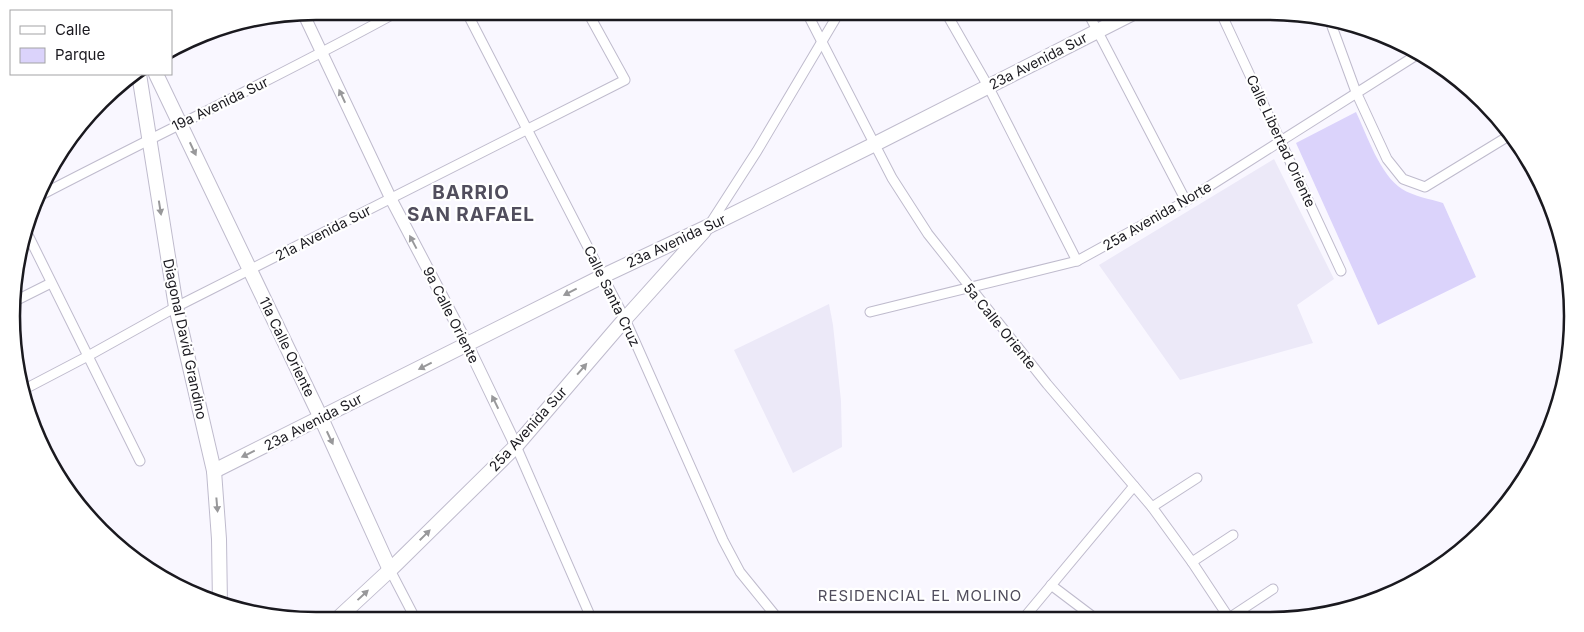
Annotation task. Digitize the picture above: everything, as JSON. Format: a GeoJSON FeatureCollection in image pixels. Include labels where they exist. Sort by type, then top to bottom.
{"type":"FeatureCollection","features":[{"type":"Feature","properties":{"kind":"main road","name":"23a Avenida Sur"},"geometry":{"type":"LineString","coordinates":[[214,471],[602,276],[709,226],[875,144],[1119,20]]}},
{"type":"Feature","properties":{"kind":"main road","name":"11a Calle Oriente"},"geometry":{"type":"LineString","coordinates":[[156,75],[321,418],[390,570]]}},
{"type":"Feature","properties":{"kind":"main road","name":"Diagonal David Grandino"},"geometry":{"type":"LineString","coordinates":[[140,78],[176,307],[214,471],[219,539],[220,596]]}},
{"type":"Feature","properties":{"kind":"main road","name":"25a Avenida Sur"},"geometry":{"type":"LineString","coordinates":[[345,612],[516,446],[625,319],[709,226]]}},
{"type":"Feature","properties":{"kind":"street","name":"19a Avenida Sur"},"geometry":{"type":"LineString","coordinates":[[48,191],[180,123],[322,54],[383,20]]}},
{"type":"Feature","properties":{"kind":"street","name":"Calle Santa Cruz"},"geometry":{"type":"LineString","coordinates":[[471,20],[625,319],[723,540],[740,572],[772,612]]}},
{"type":"Feature","properties":{"kind":"street","name":"21a Avenida Sur"},"geometry":{"type":"LineString","coordinates":[[29,387],[176,307],[625,80],[592,20]]}},
{"type":"Feature","properties":{"kind":"street","name":"5a Calle Oriente"},"geometry":{"type":"LineString","coordinates":[[811,20],[875,144],[914,213],[968,286],[1047,384],[1152,507],[1225,612]]}},
{"type":"Feature","properties":{"kind":"street"},"geometry":{"type":"LineString","coordinates":[[709,226],[757,151],[835,20]]}},
{"type":"Feature","properties":{"kind":"street"},"geometry":{"type":"LineString","coordinates":[[950,20],[988,86],[1078,261]]}},
{"type":"Feature","properties":{"kind":"street"},"geometry":{"type":"LineString","coordinates":[[1092,20],[1186,202]]}},
{"type":"Feature","properties":{"kind":"street","name":"Calle Libertad Oriente"},"geometry":{"type":"LineString","coordinates":[[1224,20],[1341,271]]}},
{"type":"Feature","properties":{"kind":"street","name":"9a Calle Oriente"},"geometry":{"type":"LineString","coordinates":[[306,21],[391,199],[467,344],[516,446],[589,612]]}},
{"type":"Feature","properties":{"kind":"street"},"geometry":{"type":"LineString","coordinates":[[1332,27],[1356,92],[1387,159],[1403,179],[1425,187],[1505,139]]}},
{"type":"Feature","properties":{"kind":"street","name":"25a Avenida Norte"},"geometry":{"type":"LineString","coordinates":[[870,312],[968,286],[1078,261],[1186,202],[1412,58]]}},
{"type":"Feature","properties":{"kind":"street"},"geometry":{"type":"LineString","coordinates":[[30,239],[140,461]]}},
{"type":"Feature","properties":{"kind":"street"},"geometry":{"type":"LineString","coordinates":[[21,298],[51,283]]}},
{"type":"Feature","properties":{"kind":"street"},"geometry":{"type":"LineString","coordinates":[[1152,507],[1197,478]]}},
{"type":"Feature","properties":{"kind":"street"},"geometry":{"type":"LineString","coordinates":[[1029,612],[1134,486]]}},
{"type":"Feature","properties":{"kind":"street"},"geometry":{"type":"LineString","coordinates":[[1192,562],[1233,534]]}},
{"type":"Feature","properties":{"kind":"street","name":"11a Calle Oriente"},"geometry":{"type":"LineString","coordinates":[[390,570],[412,612]]}},
{"type":"Feature","properties":{"kind":"street"},"geometry":{"type":"LineString","coordinates":[[1052,586],[1087,612]]}},
{"type":"Feature","properties":{"kind":"street"},"geometry":{"type":"LineString","coordinates":[[1238,612],[1274,589]]}},
{"type":"Feature","properties":{"kind":"shaded area"},"geometry":{"type":"Polygon","coordinates":[[[1274,159],[1334,279],[1297,305],[1313,343],[1180,380],[1099,265],[1274,159]]]}},
{"type":"Feature","properties":{"kind":"shaded area"},"geometry":{"type":"Polygon","coordinates":[[[829,304],[841,401],[842,447],[793,473],[734,350],[829,304]]]}},
{"type":"Feature","properties":{"kind":"green space"},"geometry":{"type":"Polygon","coordinates":[[[1356,112],[1375,154],[1394,183],[1411,194],[1443,203],[1476,277],[1378,325],[1296,143],[1356,112]]]}},
{"type":"Feature","properties":{"kind":"district","name":"BARRIO SAN RAFAEL"},"geometry":{"type":"Point","coordinates":[471,203]}},
{"type":"Feature","properties":{"kind":"district","name":"RESIDENCIAL EL MOLINO"},"geometry":{"type":"Point","coordinates":[920,596]}}]}
